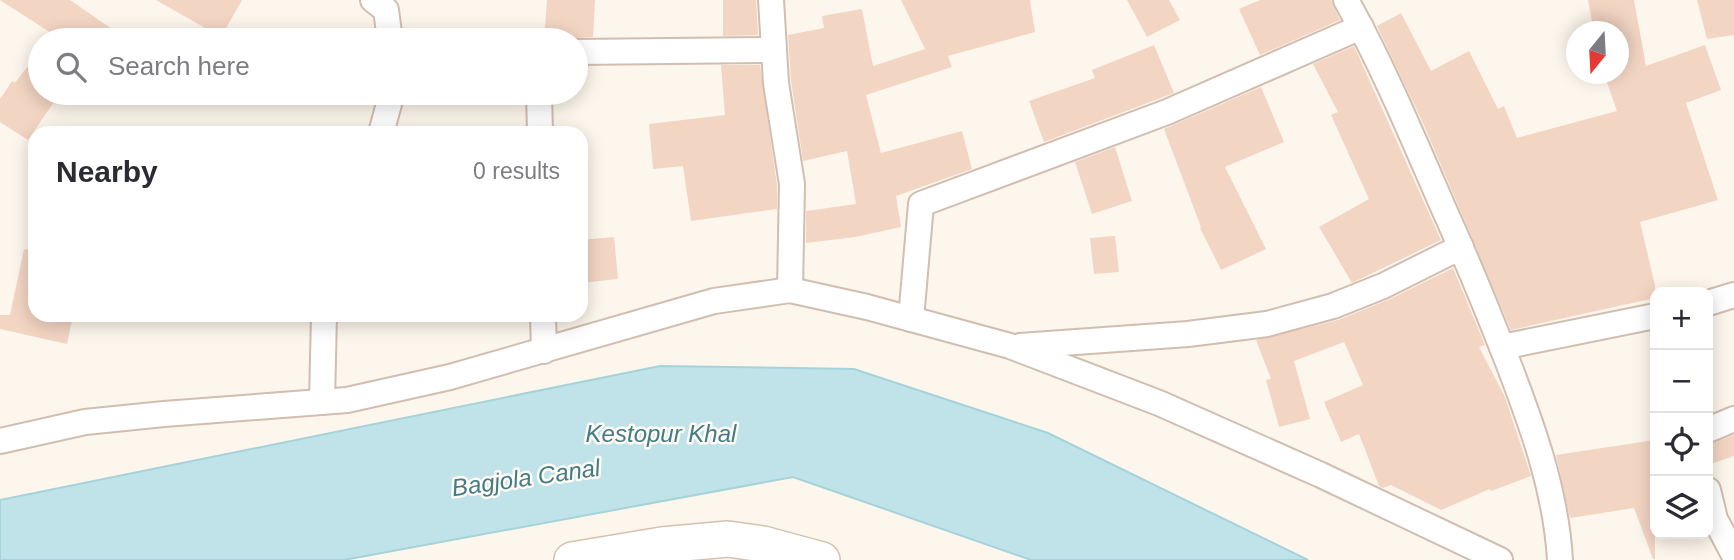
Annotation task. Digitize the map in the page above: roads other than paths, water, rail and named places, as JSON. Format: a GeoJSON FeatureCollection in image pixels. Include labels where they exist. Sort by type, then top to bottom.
{"type":"FeatureCollection","features":[{"type":"Feature","properties":{"kind":"street"},"geometry":{"type":"LineString","coordinates":[[373,0],[386,10],[393,28]]}},
{"type":"Feature","properties":{"kind":"street"},"geometry":{"type":"LineString","coordinates":[[771,0],[776,83],[792,184],[790,290]]}},
{"type":"Feature","properties":{"kind":"street"},"geometry":{"type":"LineString","coordinates":[[1346,0],[1361,27],[1461,247],[1533,428],[1555,518],[1560,560]]}},
{"type":"Feature","properties":{"kind":"street"},"geometry":{"type":"LineString","coordinates":[[911,319],[921,204],[1167,112],[1361,27]]}},
{"type":"Feature","properties":{"kind":"street"},"geometry":{"type":"LineString","coordinates":[[588,52],[773,50]]}},
{"type":"Feature","properties":{"kind":"street"},"geometry":{"type":"LineString","coordinates":[[383,126],[389,105]]}},
{"type":"Feature","properties":{"kind":"street"},"geometry":{"type":"LineString","coordinates":[[539,105],[540,126]]}},
{"type":"Feature","properties":{"kind":"street"},"geometry":{"type":"LineString","coordinates":[[1010,346],[1188,334],[1267,324],[1333,306],[1383,286],[1461,247]]}},
{"type":"Feature","properties":{"kind":"street"},"geometry":{"type":"LineString","coordinates":[[0,441],[85,422],[348,400],[450,377],[714,301],[790,290],[1010,346],[1159,403],[1321,475],[1500,560]]}},
{"type":"Feature","properties":{"kind":"street"},"geometry":{"type":"LineString","coordinates":[[1713,301],[1734,295]]}},
{"type":"Feature","properties":{"kind":"street"},"geometry":{"type":"LineString","coordinates":[[1502,347],[1650,317]]}},
{"type":"Feature","properties":{"kind":"street"},"geometry":{"type":"LineString","coordinates":[[322,402],[324,322]]}},
{"type":"Feature","properties":{"kind":"street"},"geometry":{"type":"LineString","coordinates":[[543,322],[544,351]]}},
{"type":"Feature","properties":{"kind":"street"},"geometry":{"type":"LineString","coordinates":[[1713,428],[1734,419]]}},
{"type":"Feature","properties":{"kind":"street"},"geometry":{"type":"LineString","coordinates":[[1713,511],[1734,555]]}},
{"type":"Feature","properties":{"kind":"street"},"geometry":{"type":"LineString","coordinates":[[572,560],[662,545],[729,549],[763,544],[822,560]]}},
{"type":"Feature","properties":{"kind":"water","name":"Kestopur Khal"},"geometry":{"type":"Polygon","coordinates":[[[660,366],[854,369],[1048,433],[1308,560],[1031,560],[793,477],[344,560],[0,560],[0,500],[660,366]]]}},
{"type":"Feature","properties":{"kind":"water label","name":"Bagjola Canal"},"geometry":{"type":"Point","coordinates":[526,478]}}]}
